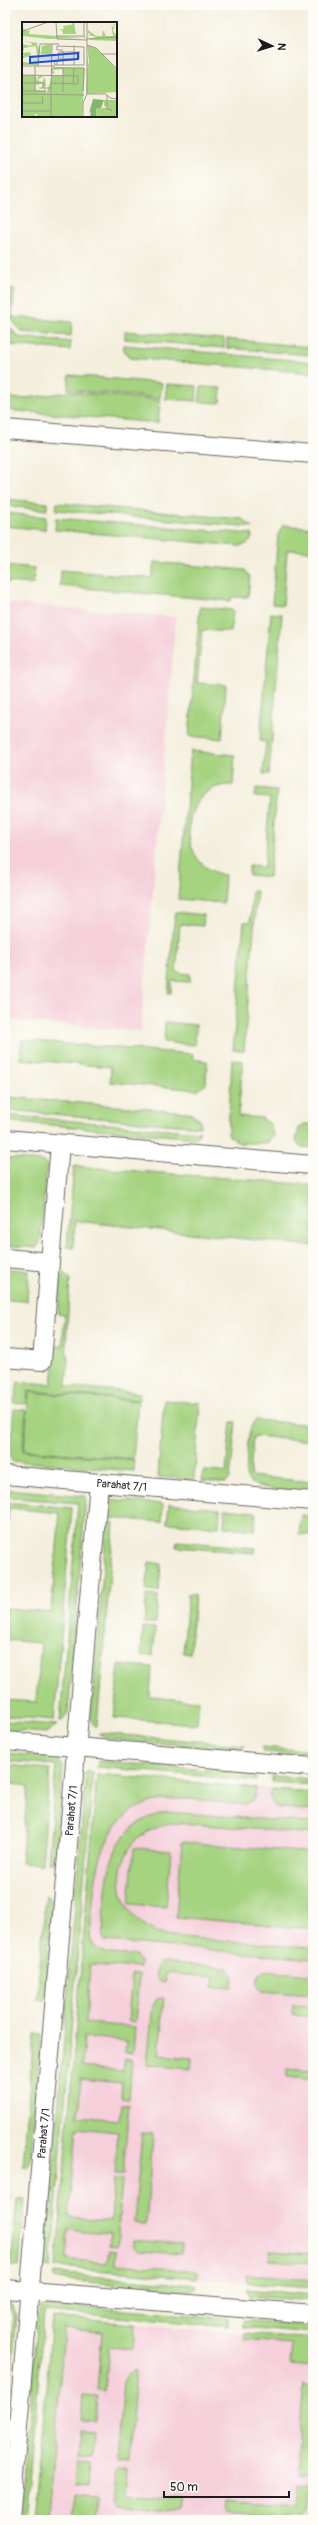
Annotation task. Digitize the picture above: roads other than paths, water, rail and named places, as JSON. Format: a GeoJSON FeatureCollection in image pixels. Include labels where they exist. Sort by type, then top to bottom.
{"type":"FeatureCollection","features":[{"type":"Feature","properties":{"kind":"street"},"geometry":{"type":"LineString","coordinates":[[5,429],[313,454]]}},
{"type":"Feature","properties":{"kind":"street"},"geometry":{"type":"LineString","coordinates":[[5,1139],[313,1165]]}},
{"type":"Feature","properties":{"kind":"street"},"geometry":{"type":"LineString","coordinates":[[5,1358],[42,1361],[60,1144]]}},
{"type":"Feature","properties":{"kind":"street"},"geometry":{"type":"LineString","coordinates":[[5,1258],[50,1262]]}},
{"type":"Feature","properties":{"kind":"street"},"geometry":{"type":"LineString","coordinates":[[5,1475],[99,1483]]}},
{"type":"Feature","properties":{"kind":"street","name":"Parahat 7/1"},"geometry":{"type":"LineString","coordinates":[[10,2520],[99,1483],[313,1501]]}},
{"type":"Feature","properties":{"kind":"street"},"geometry":{"type":"LineString","coordinates":[[5,1741],[313,1768]]}},
{"type":"Feature","properties":{"kind":"street"},"geometry":{"type":"LineString","coordinates":[[5,2289],[313,2314]]}}]}
